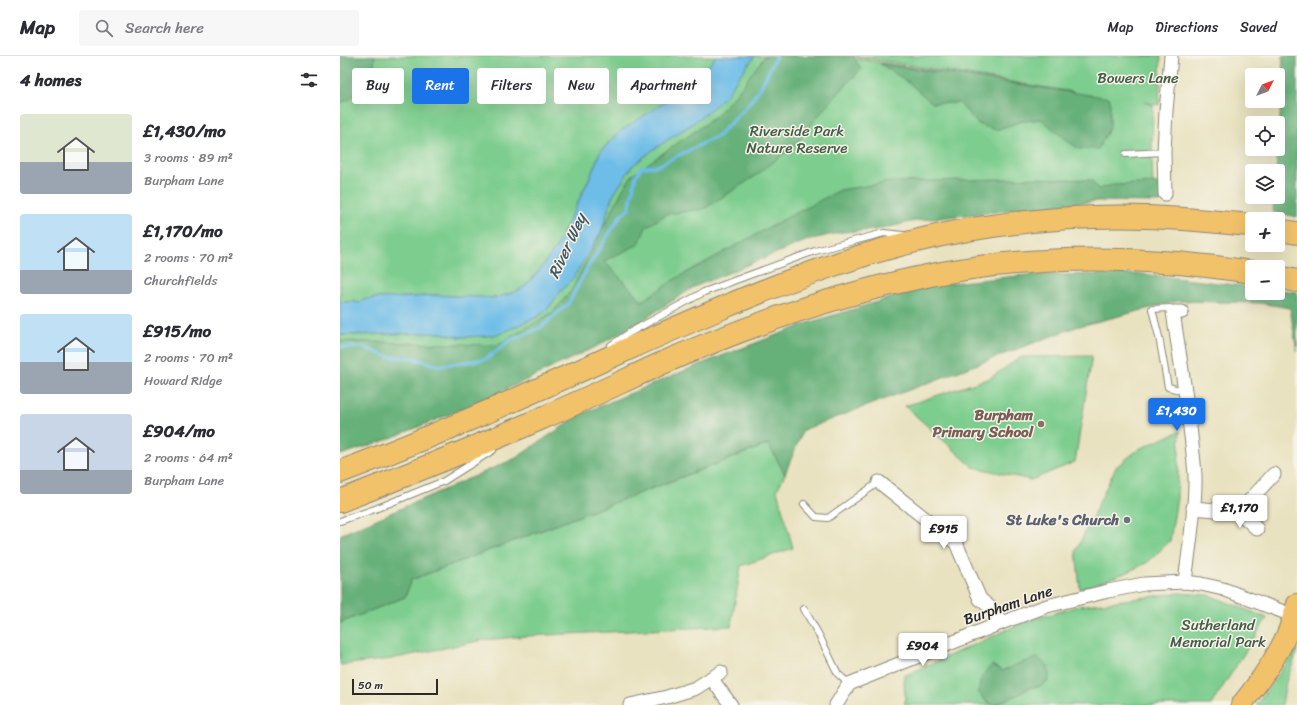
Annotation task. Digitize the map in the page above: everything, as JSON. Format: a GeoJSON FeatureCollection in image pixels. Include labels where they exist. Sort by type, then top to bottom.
{"type":"FeatureCollection","features":[{"type":"Feature","properties":{"kind":"highway"},"geometry":{"type":"LineString","coordinates":[[340,472],[420,441],[734,302],[800,276],[867,254],[929,238],[991,226],[1088,217],[1146,217],[1245,224]]}},
{"type":"Feature","properties":{"kind":"highway"},"geometry":{"type":"LineString","coordinates":[[1285,231],[1297,233]]}},
{"type":"Feature","properties":{"kind":"highway"},"geometry":{"type":"LineString","coordinates":[[340,501],[542,419],[660,365],[720,340],[822,303],[863,291],[919,277],[977,268],[1067,260],[1168,262],[1214,266],[1245,271]]}},
{"type":"Feature","properties":{"kind":"highway"},"geometry":{"type":"LineString","coordinates":[[1285,278],[1297,281]]}},
{"type":"Feature","properties":{"kind":"main road"},"geometry":{"type":"LineString","coordinates":[[1241,705],[1250,695],[1267,670],[1296,616]]}},
{"type":"Feature","properties":{"kind":"main road"},"geometry":{"type":"LineString","coordinates":[[1251,705],[1272,678],[1279,666],[1296,616]]}},
{"type":"Feature","properties":{"kind":"street"},"geometry":{"type":"LineString","coordinates":[[1165,194],[1164,152],[1171,56]]}},
{"type":"Feature","properties":{"kind":"street"},"geometry":{"type":"LineString","coordinates":[[1177,312],[1184,391],[1195,476],[1185,582]]}},
{"type":"Feature","properties":{"kind":"street"},"geometry":{"type":"LineString","coordinates":[[1239,512],[1274,474]]}},
{"type":"Feature","properties":{"kind":"street"},"geometry":{"type":"LineString","coordinates":[[878,482],[956,543],[980,599],[991,608],[1001,623]]}},
{"type":"Feature","properties":{"kind":"street"},"geometry":{"type":"LineString","coordinates":[[1193,508],[1239,512],[1257,529]]}},
{"type":"Feature","properties":{"kind":"street","name":"Burpham Lane"},"geometry":{"type":"LineString","coordinates":[[849,684],[1047,606],[1144,584],[1185,582],[1223,589],[1272,609],[1296,616]]}},
{"type":"Feature","properties":{"kind":"street"},"geometry":{"type":"LineString","coordinates":[[630,705],[667,697],[696,688],[716,675],[731,705]]}},
{"type":"Feature","properties":{"kind":"street"},"geometry":{"type":"LineString","coordinates":[[836,705],[849,684]]}},
{"type":"Feature","properties":{"kind":"lane"},"geometry":{"type":"LineString","coordinates":[[1126,154],[1164,152]]}},
{"type":"Feature","properties":{"kind":"lane"},"geometry":{"type":"LineString","coordinates":[[605,350],[629,333],[704,292],[815,251],[884,233],[929,238]]}},
{"type":"Feature","properties":{"kind":"lane"},"geometry":{"type":"LineString","coordinates":[[1177,312],[1170,308],[1152,309],[1159,337],[1168,387],[1184,391]]}},
{"type":"Feature","properties":{"kind":"lane"},"geometry":{"type":"LineString","coordinates":[[568,376],[598,355]]}},
{"type":"Feature","properties":{"kind":"lane"},"geometry":{"type":"LineString","coordinates":[[509,440],[542,419]]}},
{"type":"Feature","properties":{"kind":"lane"},"geometry":{"type":"LineString","coordinates":[[340,521],[375,509],[444,481],[496,448]]}},
{"type":"Feature","properties":{"kind":"lane"},"geometry":{"type":"LineString","coordinates":[[804,504],[816,517],[828,518],[878,482]]}},
{"type":"Feature","properties":{"kind":"lane"},"geometry":{"type":"LineString","coordinates":[[804,609],[820,636],[838,674],[849,684]]}},
{"type":"Feature","properties":{"kind":"green space"},"geometry":{"type":"Polygon","coordinates":[[[340,56],[375,56],[374,68],[352,68],[352,97],[349,100],[340,103],[340,56]]]}},
{"type":"Feature","properties":{"kind":"green space"},"geometry":{"type":"Polygon","coordinates":[[[367,56],[716,56],[707,68],[617,68],[617,104],[663,104],[614,137],[600,152],[591,175],[556,248],[538,272],[524,287],[515,292],[496,298],[433,295],[374,298],[360,303],[340,302],[340,83],[352,71],[352,104],[404,104],[404,68],[355,68],[367,56]]]}},
{"type":"Feature","properties":{"kind":"green space","name":"Riverside Park Nature Reserve"},"geometry":{"type":"Polygon","coordinates":[[[755,56],[838,56],[1073,92],[853,56],[1161,56],[1159,105],[1144,102],[1153,105],[1153,198],[880,209],[715,268],[340,438],[340,335],[441,333],[460,337],[485,336],[499,334],[537,317],[547,310],[602,230],[612,197],[632,166],[654,149],[695,122],[728,93],[738,77],[755,56]]]}},
{"type":"Feature","properties":{"kind":"green space"},"geometry":{"type":"Polygon","coordinates":[[[765,56],[853,56],[861,69],[823,110],[795,145],[757,175],[704,209],[667,214],[646,227],[639,244],[604,261],[642,301],[675,279],[840,190],[890,182],[1037,178],[1092,180],[1098,189],[1113,185],[1161,183],[1162,202],[1097,201],[920,220],[875,230],[842,232],[808,240],[694,287],[640,322],[599,345],[518,384],[453,413],[381,442],[340,455],[340,341],[497,345],[553,312],[571,291],[624,187],[633,174],[714,118],[736,94],[765,56]]]}},
{"type":"Feature","properties":{"kind":"green space"},"geometry":{"type":"Polygon","coordinates":[[[1283,56],[1297,56],[1297,217],[1285,214],[1285,212],[1273,212],[1274,204],[1285,204],[1285,164],[1277,164],[1277,156],[1285,156],[1285,116],[1280,116],[1280,108],[1285,108],[1285,68],[1282,68],[1283,56]]]}},
{"type":"Feature","properties":{"kind":"green space"},"geometry":{"type":"Polygon","coordinates":[[[880,64],[1110,98],[1110,127],[1098,149],[1079,149],[1041,119],[1019,122],[996,130],[978,124],[959,103],[932,103],[908,82],[880,64]]]}},
{"type":"Feature","properties":{"kind":"green space"},"geometry":{"type":"Polygon","coordinates":[[[1142,274],[1245,286],[1245,300],[1285,300],[1285,291],[1297,292],[1297,352],[1290,308],[1260,303],[1178,301],[1076,327],[803,430],[785,474],[768,444],[411,580],[405,597],[340,623],[340,535],[516,458],[581,414],[698,365],[808,323],[932,285],[1027,275],[1142,274]]]}},
{"type":"Feature","properties":{"kind":"green space"},"geometry":{"type":"Polygon","coordinates":[[[1092,356],[1075,462],[1031,480],[973,467],[905,406],[990,378],[1021,357],[1092,356]]]}},
{"type":"Feature","properties":{"kind":"green space"},"geometry":{"type":"Polygon","coordinates":[[[1180,431],[1177,498],[1170,541],[1148,562],[1126,573],[1080,589],[1076,551],[1116,467],[1139,449],[1180,431]]]}},
{"type":"Feature","properties":{"kind":"green space"},"geometry":{"type":"Polygon","coordinates":[[[769,444],[785,474],[777,490],[793,548],[741,566],[731,626],[527,636],[483,640],[391,659],[340,665],[340,623],[405,597],[411,580],[769,444]]]}},
{"type":"Feature","properties":{"kind":"green space","name":"Sutherland Memorial Park"},"geometry":{"type":"Polygon","coordinates":[[[1178,593],[1209,595],[1267,618],[1211,705],[996,705],[1020,694],[1028,688],[1038,687],[1007,668],[1003,671],[992,666],[985,700],[993,705],[905,705],[904,676],[1024,622],[1078,606],[1178,593]]]}},
{"type":"Feature","properties":{"kind":"green space"},"geometry":{"type":"Polygon","coordinates":[[[1297,649],[1286,682],[1282,705],[1256,705],[1297,649]]]}},
{"type":"Feature","properties":{"kind":"green space"},"geometry":{"type":"Polygon","coordinates":[[[1038,658],[1048,666],[1049,676],[1047,682],[1038,687],[1028,688],[1020,694],[996,705],[993,705],[985,700],[979,693],[982,678],[992,665],[1003,671],[1020,663],[1038,658]]]}},
{"type":"Feature","properties":{"kind":"water","name":"River Wey"},"geometry":{"type":"Polygon","coordinates":[[[716,56],[755,56],[738,77],[728,93],[716,105],[695,122],[654,149],[632,166],[612,197],[602,230],[574,277],[559,293],[547,310],[537,317],[499,334],[485,336],[460,337],[441,333],[340,335],[340,302],[360,303],[363,300],[374,298],[433,295],[496,298],[515,292],[524,287],[538,272],[556,248],[591,175],[600,152],[622,130],[662,104],[711,104],[711,68],[707,68],[716,56]]]}},
{"type":"Feature","properties":{"kind":"waterway"},"geometry":{"type":"LineString","coordinates":[[340,347],[363,347],[388,357],[413,358],[439,366],[486,359],[511,340],[540,328],[568,304],[588,267],[621,215],[629,209],[636,175],[642,167],[657,166],[718,136],[746,107],[761,87],[776,56]]}},
{"type":"Feature","properties":{"kind":"place","name":"Burpham Primary School"},"geometry":{"type":"Point","coordinates":[1041,424]}},
{"type":"Feature","properties":{"kind":"place","name":"St Luke's Church"},"geometry":{"type":"Point","coordinates":[1127,520]}},
{"type":"Feature","properties":{"kind":"park label","name":"Bowers Lane"},"geometry":{"type":"Point","coordinates":[1138,78]}}]}
